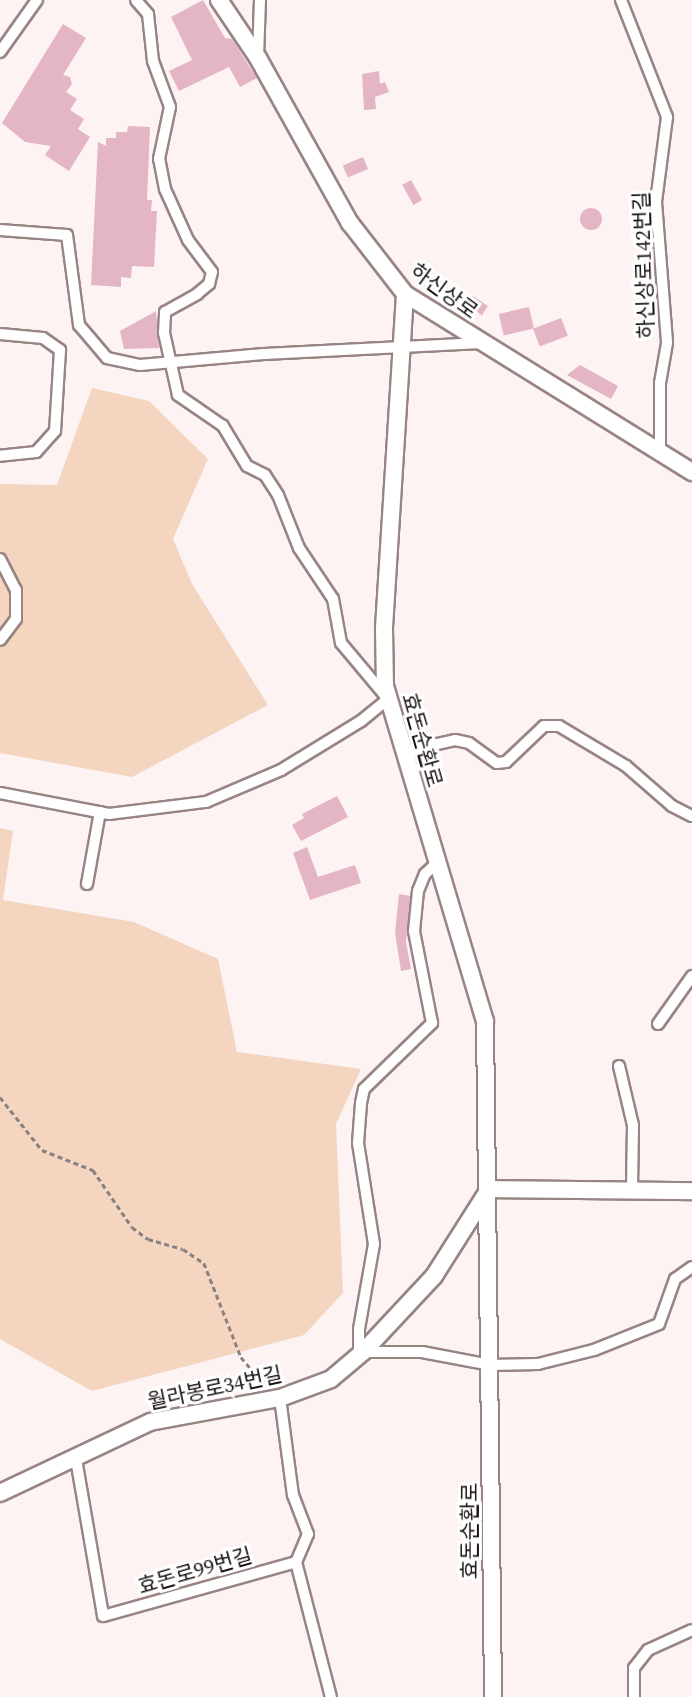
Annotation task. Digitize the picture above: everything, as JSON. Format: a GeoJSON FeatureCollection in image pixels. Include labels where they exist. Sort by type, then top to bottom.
{"type":"FeatureCollection","features":[{"type":"Feature","properties":{"kind":"street"},"geometry":{"type":"LineString","coordinates":[[0,52],[37,0]]}},
{"type":"Feature","properties":{"kind":"street"},"geometry":{"type":"LineString","coordinates":[[0,793],[100,812],[206,802],[281,770],[388,699],[341,643],[333,599],[299,548],[278,495],[265,475],[247,466],[223,426],[178,395],[165,312],[209,284],[212,272],[188,240],[165,189],[159,159],[170,107],[153,61],[148,14],[136,0]]}},
{"type":"Feature","properties":{"kind":"street","name":"하신상로"},"geometry":{"type":"LineString","coordinates":[[219,0],[258,58],[350,223],[405,293],[481,343],[692,472]]}},
{"type":"Feature","properties":{"kind":"street"},"geometry":{"type":"LineString","coordinates":[[258,58],[260,0]]}},
{"type":"Feature","properties":{"kind":"street","name":"하신상로142번길"},"geometry":{"type":"LineString","coordinates":[[621,0],[667,117],[656,202],[667,343],[660,383],[660,453]]}},
{"type":"Feature","properties":{"kind":"street"},"geometry":{"type":"LineString","coordinates":[[0,230],[67,235],[79,326],[107,358],[140,365],[402,345],[481,343]]}},
{"type":"Feature","properties":{"kind":"street","name":"효돈순환로"},"geometry":{"type":"LineString","coordinates":[[405,293],[384,629],[388,699],[485,1021],[493,1697]]}},
{"type":"Feature","properties":{"kind":"street"},"geometry":{"type":"LineString","coordinates":[[0,334],[43,338],[60,350],[55,431],[36,452],[0,456]]}},
{"type":"Feature","properties":{"kind":"street"},"geometry":{"type":"LineString","coordinates":[[0,559],[16,590],[16,619],[0,640]]}},
{"type":"Feature","properties":{"kind":"street"},"geometry":{"type":"LineString","coordinates":[[402,752],[455,740],[469,743],[497,763],[506,762],[544,726],[559,726],[626,766],[672,806],[692,816]]}},
{"type":"Feature","properties":{"kind":"street"},"geometry":{"type":"LineString","coordinates":[[87,884],[100,812]]}},
{"type":"Feature","properties":{"kind":"street"},"geometry":{"type":"LineString","coordinates":[[438,862],[425,874],[418,891],[414,931],[432,1023],[391,1068],[363,1089],[358,1143],[374,1244],[359,1329],[361,1354],[422,1352],[490,1365],[550,1362],[594,1350],[659,1324],[666,1316],[675,1279],[692,1267]]}},
{"type":"Feature","properties":{"kind":"street"},"geometry":{"type":"LineString","coordinates":[[658,1024],[692,976]]}},
{"type":"Feature","properties":{"kind":"street"},"geometry":{"type":"LineString","coordinates":[[619,1066],[633,1125],[632,1191]]}},
{"type":"Feature","properties":{"kind":"street"},"geometry":{"type":"LineString","coordinates":[[489,1189],[692,1191]]}},
{"type":"Feature","properties":{"kind":"street","name":"월라봉로34번길"},"geometry":{"type":"LineString","coordinates":[[0,1493],[150,1422],[285,1396],[331,1379],[361,1354],[434,1276],[489,1189]]}},
{"type":"Feature","properties":{"kind":"street"},"geometry":{"type":"LineString","coordinates":[[285,1396],[293,1495],[308,1534],[296,1562],[331,1697]]}},
{"type":"Feature","properties":{"kind":"street","name":"효돈로99번길"},"geometry":{"type":"LineString","coordinates":[[76,1459],[103,1616],[296,1562]]}},
{"type":"Feature","properties":{"kind":"street"},"geometry":{"type":"LineString","coordinates":[[634,1697],[634,1668],[648,1650],[692,1630]]}},
{"type":"Feature","properties":{"kind":"path"},"geometry":{"type":"LineString","coordinates":[[0,1097],[42,1150],[93,1170],[132,1227],[148,1239],[183,1249],[204,1263],[241,1357],[260,1380],[285,1396]]}},
{"type":"Feature","properties":{"kind":"shaded area"},"geometry":{"type":"Polygon","coordinates":[[[92,388],[149,401],[208,459],[173,539],[192,584],[268,705],[132,777],[0,753],[0,484],[57,485],[92,388]]]}},
{"type":"Feature","properties":{"kind":"shaded area"},"geometry":{"type":"Polygon","coordinates":[[[0,828],[13,831],[3,900],[134,922],[218,959],[237,1052],[361,1069],[336,1124],[343,1293],[304,1335],[92,1391],[0,1339],[0,828]]]}},
{"type":"Feature","properties":{"kind":"building"},"geometry":{"type":"Polygon","coordinates":[[[203,0],[225,38],[232,39],[257,78],[240,87],[229,67],[179,91],[169,71],[192,60],[171,17],[203,0]]]}},
{"type":"Feature","properties":{"kind":"building"},"geometry":{"type":"Polygon","coordinates":[[[63,24],[86,38],[63,75],[70,77],[72,84],[66,92],[77,99],[70,110],[84,119],[78,129],[90,137],[69,171],[45,155],[51,146],[25,142],[2,123],[63,24]]]}},
{"type":"Feature","properties":{"kind":"building"},"geometry":{"type":"Polygon","coordinates":[[[379,71],[380,84],[385,82],[389,92],[375,97],[376,109],[364,110],[362,74],[379,71]]]}},
{"type":"Feature","properties":{"kind":"building"},"geometry":{"type":"Polygon","coordinates":[[[128,126],[150,127],[147,200],[152,200],[151,211],[157,211],[154,267],[132,266],[131,278],[121,277],[121,287],[91,285],[98,142],[106,146],[106,138],[116,138],[116,132],[127,132],[128,126]]]}},
{"type":"Feature","properties":{"kind":"building"},"geometry":{"type":"Polygon","coordinates":[[[363,157],[368,169],[348,178],[343,166],[363,157]]]}},
{"type":"Feature","properties":{"kind":"building"},"geometry":{"type":"Polygon","coordinates":[[[411,180],[422,200],[413,205],[402,185],[411,180]]]}},
{"type":"Feature","properties":{"kind":"building"},"geometry":{"type":"Polygon","coordinates":[[[591,208],[599,211],[602,219],[599,227],[591,230],[583,227],[580,219],[583,211],[591,208]]]}},
{"type":"Feature","properties":{"kind":"building"},"geometry":{"type":"Polygon","coordinates":[[[473,296],[488,306],[482,315],[467,305],[473,296]]]}},
{"type":"Feature","properties":{"kind":"building"},"geometry":{"type":"Polygon","coordinates":[[[529,307],[534,328],[504,335],[499,314],[529,307]]]}},
{"type":"Feature","properties":{"kind":"building"},"geometry":{"type":"Polygon","coordinates":[[[156,311],[159,348],[124,349],[120,331],[156,311]]]}},
{"type":"Feature","properties":{"kind":"building"},"geometry":{"type":"Polygon","coordinates":[[[561,318],[568,336],[540,346],[533,329],[561,318]]]}},
{"type":"Feature","properties":{"kind":"building"},"geometry":{"type":"Polygon","coordinates":[[[580,365],[618,386],[611,399],[567,375],[580,365]]]}},
{"type":"Feature","properties":{"kind":"building"},"geometry":{"type":"Polygon","coordinates":[[[337,796],[348,817],[301,841],[292,825],[304,818],[302,814],[337,796]]]}},
{"type":"Feature","properties":{"kind":"building"},"geometry":{"type":"Polygon","coordinates":[[[307,847],[318,877],[355,865],[361,883],[310,900],[293,853],[307,847]]]}},
{"type":"Feature","properties":{"kind":"building"},"geometry":{"type":"Polygon","coordinates":[[[399,894],[410,896],[406,942],[411,969],[401,971],[395,933],[399,894]]]}}]}
